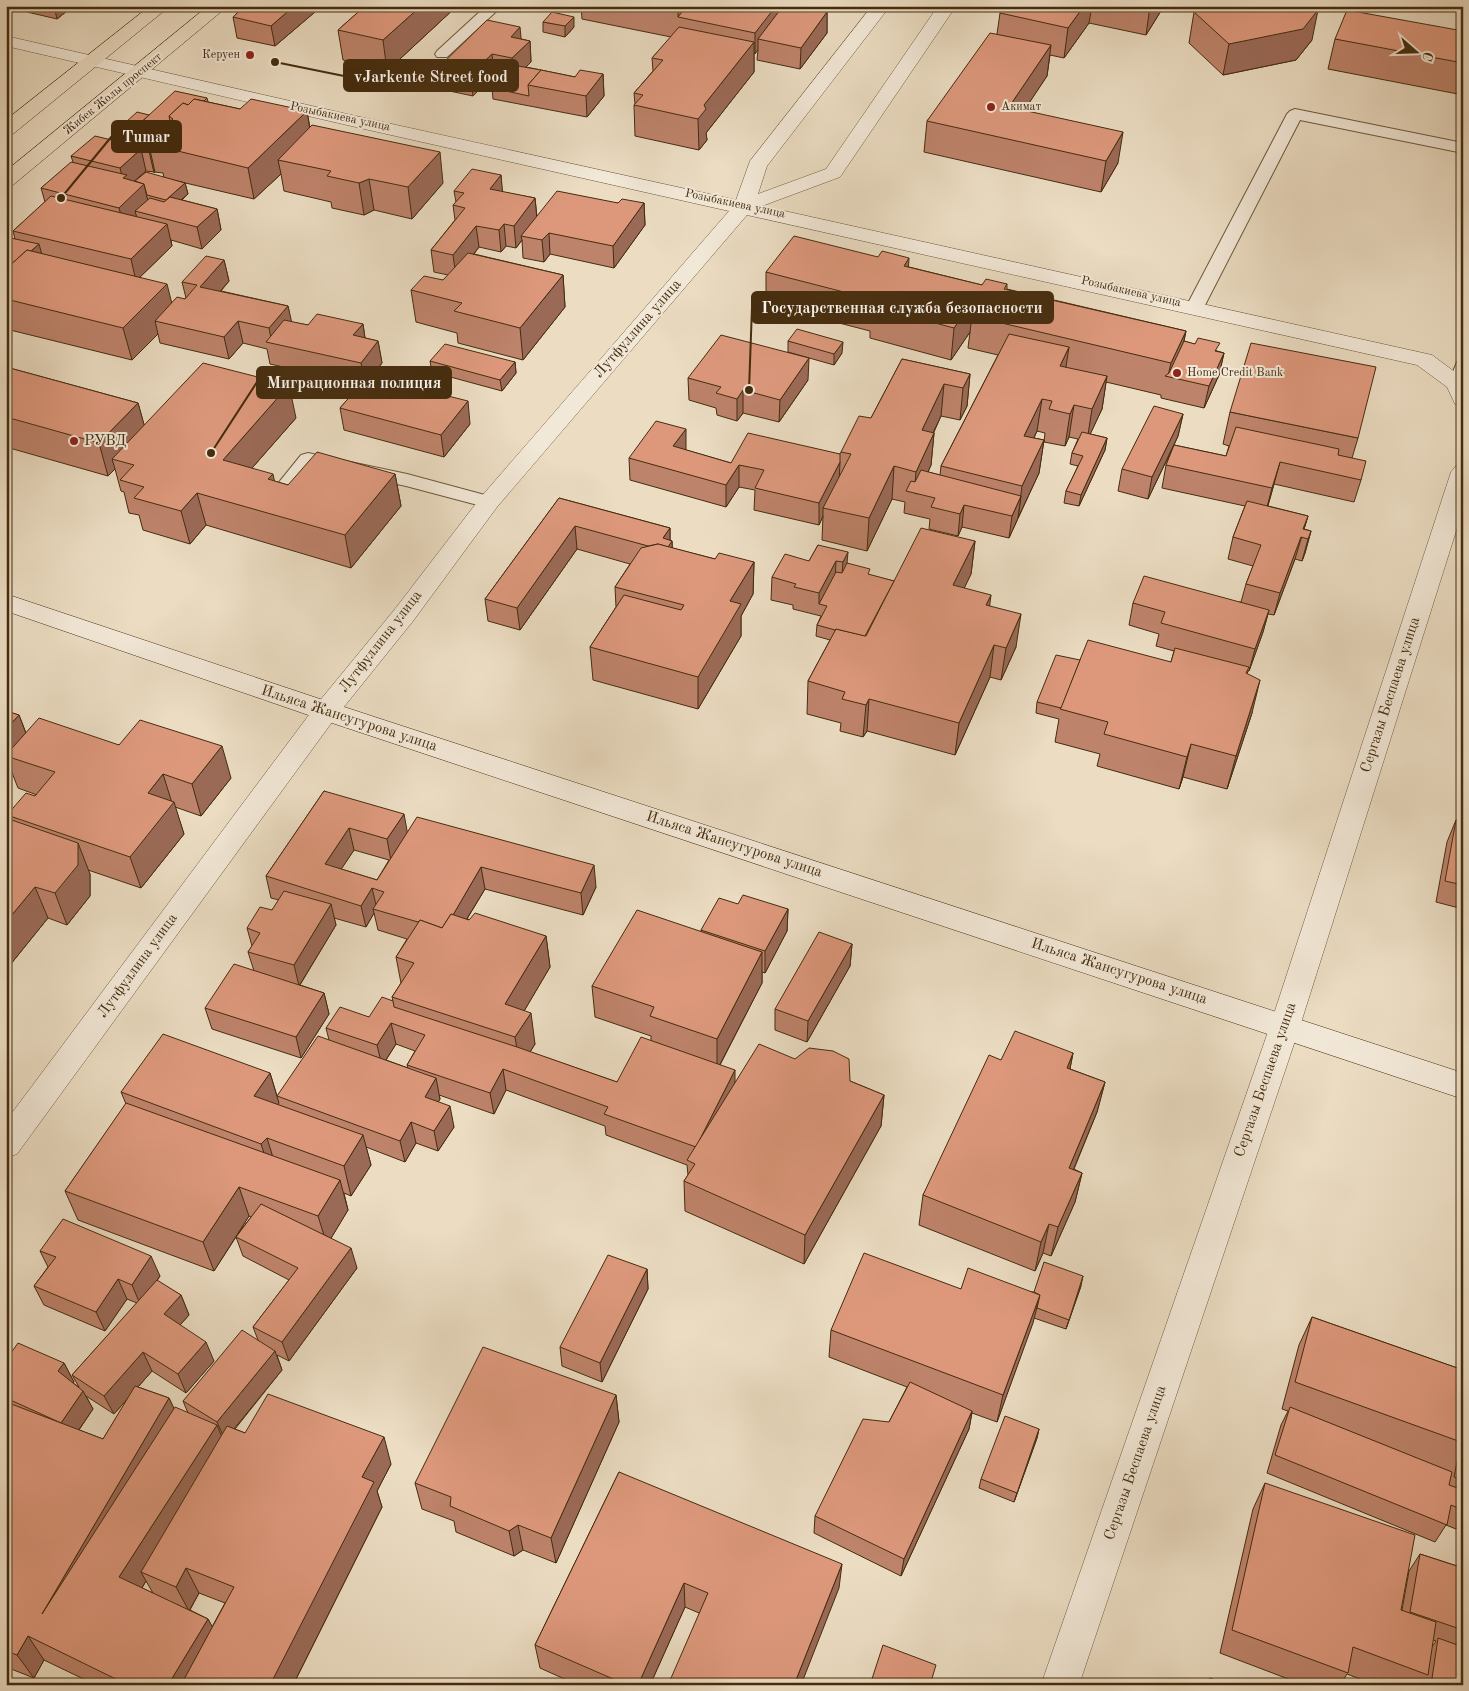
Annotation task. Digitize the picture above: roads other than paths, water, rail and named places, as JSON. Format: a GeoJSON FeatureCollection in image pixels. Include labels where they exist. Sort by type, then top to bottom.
{"type":"FeatureCollection","features":[{"type":"Feature","properties":{"kind":"highway"},"geometry":{"type":"LineString","coordinates":[[6,130],[161,6]]}},
{"type":"Feature","properties":{"kind":"highway","name":"Жибек Жолы проспект"},"geometry":{"type":"LineString","coordinates":[[6,181],[219,6]]}},
{"type":"Feature","properties":{"kind":"street","name":"Лутфуллина улица"},"geometry":{"type":"LineString","coordinates":[[6,1145],[326,712],[404,615],[489,502],[744,206],[757,165],[881,6]]}},
{"type":"Feature","properties":{"kind":"street","name":"Лутфуллина улица"},"geometry":{"type":"LineString","coordinates":[[744,206],[833,173],[947,6]]}},
{"type":"Feature","properties":{"kind":"street","name":"Розыбакиева улица"},"geometry":{"type":"LineString","coordinates":[[6,41],[138,73],[744,206],[1424,360],[1461,383]]}},
{"type":"Feature","properties":{"kind":"street","name":"Сергазы Беспаева улица"},"geometry":{"type":"LineString","coordinates":[[1060,1685],[1285,1026],[1463,472]]}},
{"type":"Feature","properties":{"kind":"street","name":"Ильяса Жансугурова улица"},"geometry":{"type":"LineString","coordinates":[[6,602],[326,712],[1463,1086]]}},
{"type":"Feature","properties":{"kind":"lane"},"geometry":{"type":"LineString","coordinates":[[442,54],[495,6]]}},
{"type":"Feature","properties":{"kind":"lane"},"geometry":{"type":"LineString","coordinates":[[1195,307],[1295,114],[1463,148]]}},
{"type":"Feature","properties":{"kind":"lane"},"geometry":{"type":"LineString","coordinates":[[287,486],[308,459],[407,480],[489,502]]}},
{"type":"Feature","properties":{"kind":"place","name":"Керуен"},"geometry":{"type":"Point","coordinates":[250,55]}},
{"type":"Feature","properties":{"kind":"place","name":"vJarkente Street food"},"geometry":{"type":"Point","coordinates":[275,62]}},
{"type":"Feature","properties":{"kind":"place","name":"Акимат"},"geometry":{"type":"Point","coordinates":[991,107]}},
{"type":"Feature","properties":{"kind":"place","name":"Tumar"},"geometry":{"type":"Point","coordinates":[61,198]}},
{"type":"Feature","properties":{"kind":"place","name":"Home Credit Bank"},"geometry":{"type":"Point","coordinates":[1177,373]}},
{"type":"Feature","properties":{"kind":"place","name":"Государственная служба безопасности"},"geometry":{"type":"Point","coordinates":[749,390]}},
{"type":"Feature","properties":{"kind":"place","name":"РУВД"},"geometry":{"type":"Point","coordinates":[74,441]}},
{"type":"Feature","properties":{"kind":"place","name":"Миграционная полиция"},"geometry":{"type":"Point","coordinates":[211,453]}}]}
